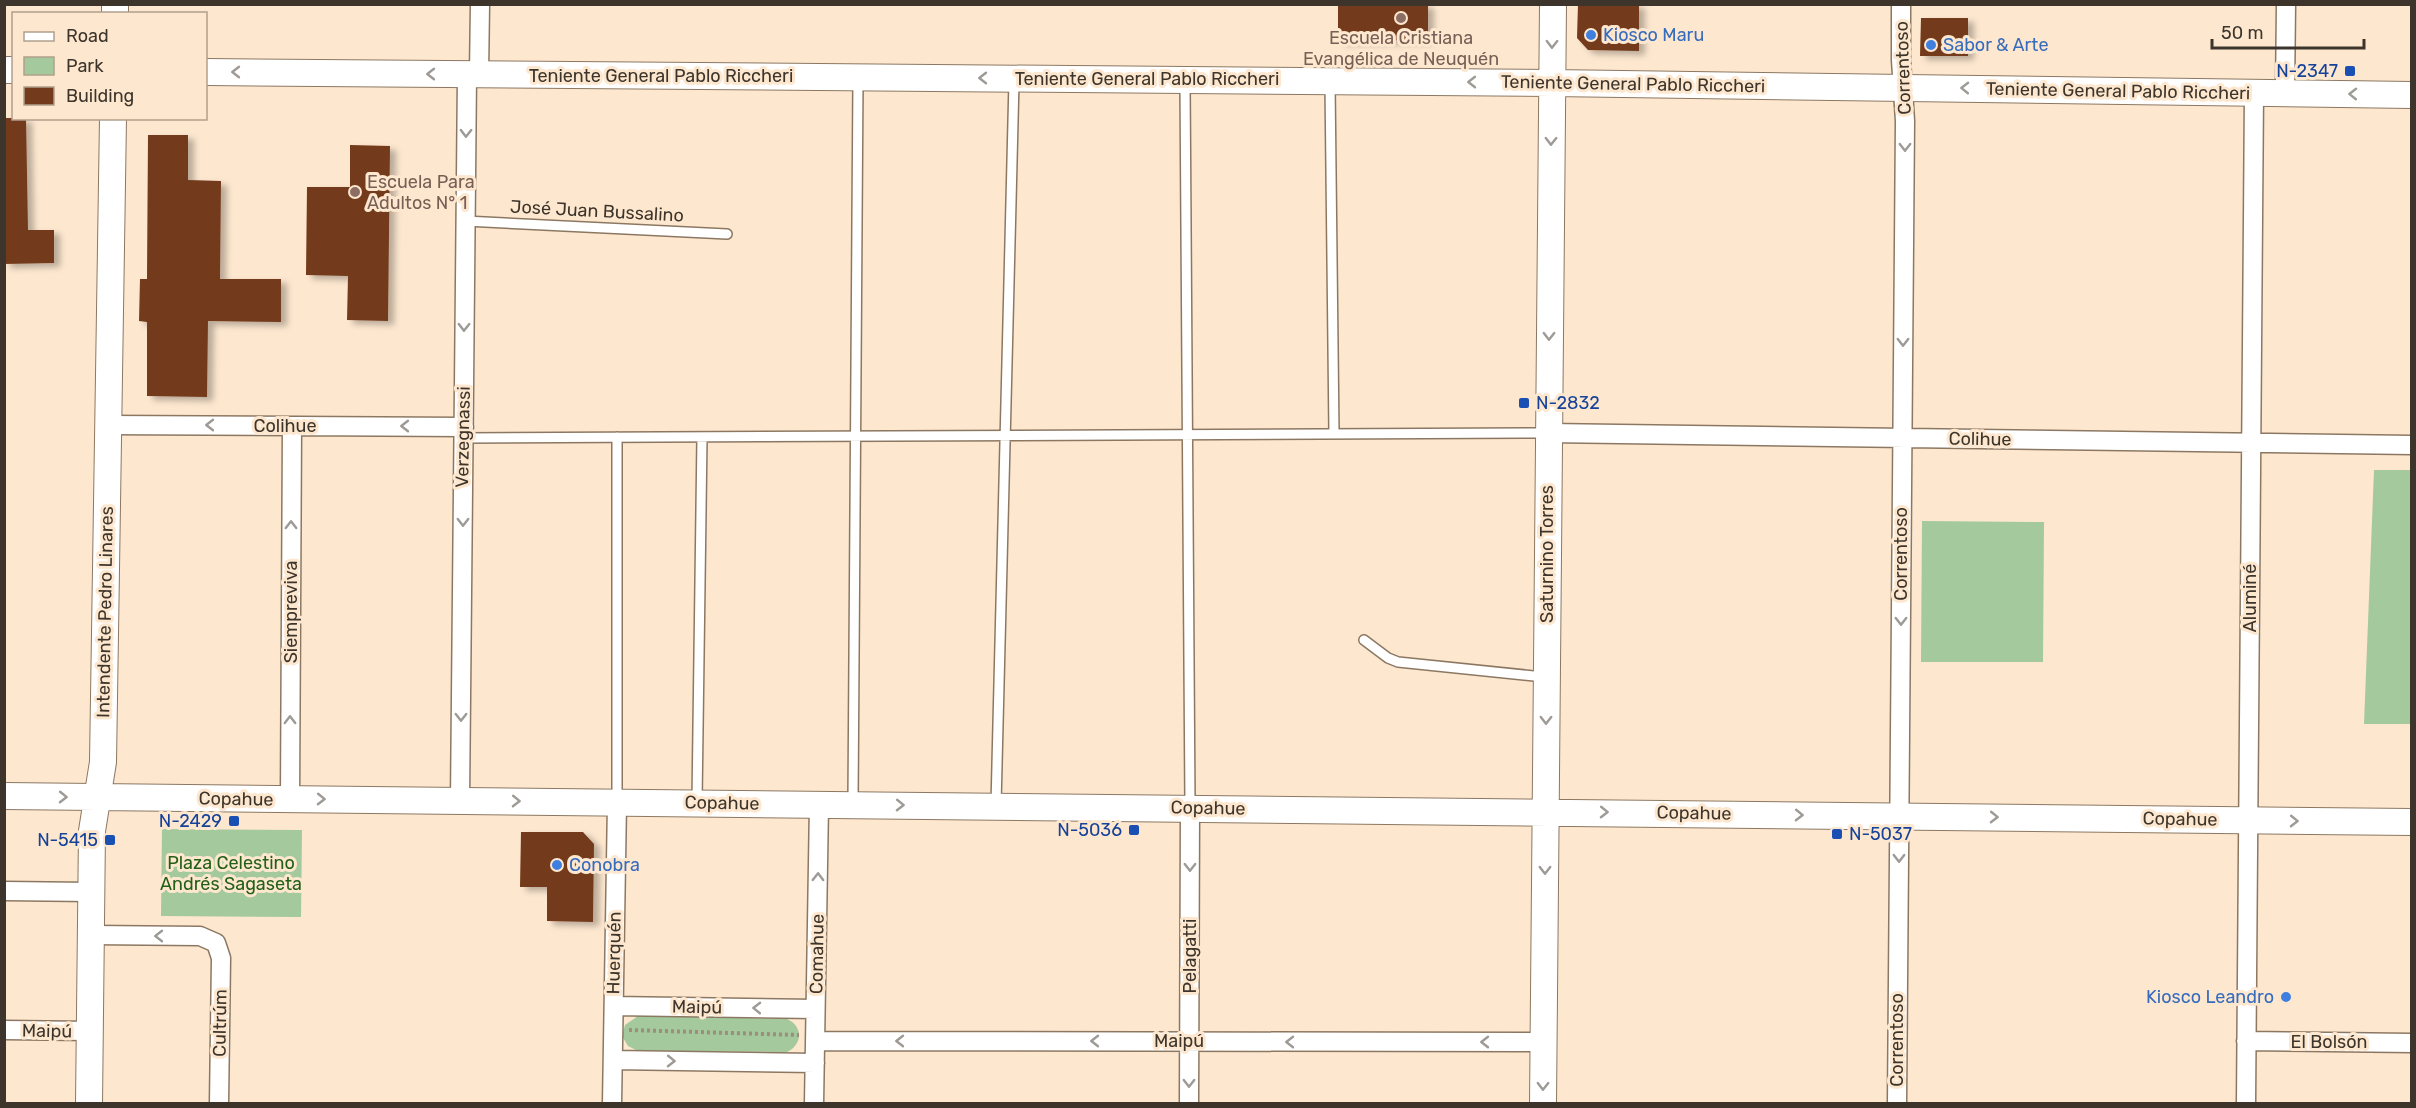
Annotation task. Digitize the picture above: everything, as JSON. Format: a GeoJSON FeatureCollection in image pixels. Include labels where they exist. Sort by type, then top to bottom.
{"type":"FeatureCollection","features":[{"type":"Feature","properties":{"kind":"street","name":"Verzegnassi"},"geometry":{"type":"LineString","coordinates":[[460,801],[465,221],[473,74],[480,4]]}},
{"type":"Feature","properties":{"kind":"street","name":"Saturnino Torres"},"geometry":{"type":"LineString","coordinates":[[1543,1104],[1553,4]]}},
{"type":"Feature","properties":{"kind":"street","name":"Correntoso"},"geometry":{"type":"LineString","coordinates":[[1897,1104],[1905,133],[1901,4]]}},
{"type":"Feature","properties":{"kind":"street"},"geometry":{"type":"LineString","coordinates":[[2285,93],[2286,4]]}},
{"type":"Feature","properties":{"kind":"street","name":"Teniente General Pablo Riccheri"},"geometry":{"type":"LineString","coordinates":[[207,72],[1552,83],[2412,95]]}},
{"type":"Feature","properties":{"kind":"street","name":"Aluminé"},"geometry":{"type":"LineString","coordinates":[[2246,1104],[2254,93]]}},
{"type":"Feature","properties":{"kind":"street","name":"Intendente Pedro Linares"},"geometry":{"type":"LineString","coordinates":[[89,1104],[92,823],[103,762],[113,120]]}},
{"type":"Feature","properties":{"kind":"street","name":"Colihue"},"geometry":{"type":"LineString","coordinates":[[107,425],[292,426],[463,432]]}},
{"type":"Feature","properties":{"kind":"street","name":"Siempreviva"},"geometry":{"type":"LineString","coordinates":[[290,799],[292,426]]}},
{"type":"Feature","properties":{"kind":"street","name":"Colihue"},"geometry":{"type":"LineString","coordinates":[[1548,433],[2412,446]]}},
{"type":"Feature","properties":{"kind":"street","name":"Copahue"},"geometry":{"type":"LineString","coordinates":[[4,796],[2412,822]]}},
{"type":"Feature","properties":{"kind":"street","name":"Huerquén"},"geometry":{"type":"LineString","coordinates":[[612,1104],[617,802]]}},
{"type":"Feature","properties":{"kind":"street","name":"Comahue"},"geometry":{"type":"LineString","coordinates":[[814,1104],[815,1063],[807,1038],[815,1009],[819,804]]}},
{"type":"Feature","properties":{"kind":"street","name":"Pelagatti"},"geometry":{"type":"LineString","coordinates":[[1189,1104],[1190,808]]}},
{"type":"Feature","properties":{"kind":"street"},"geometry":{"type":"LineString","coordinates":[[4,891],[91,892]]}},
{"type":"Feature","properties":{"kind":"street","name":"Cultrúm"},"geometry":{"type":"LineString","coordinates":[[91,935],[200,936],[216,943],[221,958],[219,1104]]}},
{"type":"Feature","properties":{"kind":"street","name":"Maipú"},"geometry":{"type":"LineString","coordinates":[[614,1005],[815,1009]]}},
{"type":"Feature","properties":{"kind":"street","name":"Maipú"},"geometry":{"type":"LineString","coordinates":[[4,1030],[90,1031]]}},
{"type":"Feature","properties":{"kind":"street","name":"Maipú"},"geometry":{"type":"LineString","coordinates":[[807,1038],[1544,1042]]}},
{"type":"Feature","properties":{"kind":"street","name":"El Bolsón"},"geometry":{"type":"LineString","coordinates":[[2246,1041],[2412,1042]]}},
{"type":"Feature","properties":{"kind":"street"},"geometry":{"type":"LineString","coordinates":[[613,1060],[815,1063]]}},
{"type":"Feature","properties":{"kind":"lane"},"geometry":{"type":"LineString","coordinates":[[853,805],[858,77]]}},
{"type":"Feature","properties":{"kind":"lane"},"geometry":{"type":"LineString","coordinates":[[996,806],[1014,78]]}},
{"type":"Feature","properties":{"kind":"lane"},"geometry":{"type":"LineString","coordinates":[[1185,80],[1190,808]]}},
{"type":"Feature","properties":{"kind":"lane"},"geometry":{"type":"LineString","coordinates":[[1330,81],[1334,434]]}},
{"type":"Feature","properties":{"kind":"lane","name":"José Juan Bussalino"},"geometry":{"type":"LineString","coordinates":[[465,221],[726,234]]}},
{"type":"Feature","properties":{"kind":"lane"},"geometry":{"type":"LineString","coordinates":[[463,432],[616,437],[1548,433]]}},
{"type":"Feature","properties":{"kind":"lane"},"geometry":{"type":"LineString","coordinates":[[616,437],[617,802]]}},
{"type":"Feature","properties":{"kind":"lane"},"geometry":{"type":"LineString","coordinates":[[697,803],[702,437]]}},
{"type":"Feature","properties":{"kind":"lane"},"geometry":{"type":"LineString","coordinates":[[1364,640],[1388,658],[1398,662],[1547,677]]}},
{"type":"Feature","properties":{"kind":"path"},"geometry":{"type":"LineString","coordinates":[[623,1030],[807,1038]]}},
{"type":"Feature","properties":{"kind":"green space"},"geometry":{"type":"Polygon","coordinates":[[[2374,470],[2411,470],[2411,724],[2364,724],[2374,470]]]}},
{"type":"Feature","properties":{"kind":"green space"},"geometry":{"type":"Polygon","coordinates":[[[1922,521],[2044,522],[2043,662],[1921,662],[1922,521]]]}},
{"type":"Feature","properties":{"kind":"green space","name":"Plaza Celestino Andrés Sagaseta"},"geometry":{"type":"Polygon","coordinates":[[[162,829],[302,830],[301,917],[161,916],[162,829]]]}},
{"type":"Feature","properties":{"kind":"green space"},"geometry":{"type":"Polygon","coordinates":[[[638,1016],[787,1019],[796,1026],[799,1035],[796,1044],[787,1052],[638,1051],[628,1046],[622,1036],[625,1025],[638,1016]]]}},
{"type":"Feature","properties":{"kind":"building"},"geometry":{"type":"Polygon","coordinates":[[[1338,4],[1428,4],[1428,40],[1338,41],[1338,4]]]}},
{"type":"Feature","properties":{"kind":"building"},"geometry":{"type":"Polygon","coordinates":[[[1578,4],[1639,4],[1639,51],[1588,50],[1577,38],[1578,4]]]}},
{"type":"Feature","properties":{"kind":"building"},"geometry":{"type":"Polygon","coordinates":[[[1921,18],[1968,18],[1968,56],[1920,56],[1921,18]]]}},
{"type":"Feature","properties":{"kind":"building"},"geometry":{"type":"Polygon","coordinates":[[[4,118],[12,118],[12,120],[26,120],[28,230],[54,230],[54,263],[4,264],[4,118]]]}},
{"type":"Feature","properties":{"kind":"building"},"geometry":{"type":"Polygon","coordinates":[[[148,135],[188,135],[188,180],[221,181],[220,279],[281,279],[281,322],[208,321],[207,397],[147,396],[147,322],[139,321],[140,279],[147,279],[148,135]]]}},
{"type":"Feature","properties":{"kind":"building"},"geometry":{"type":"Polygon","coordinates":[[[350,145],[390,146],[388,321],[347,320],[348,276],[306,275],[307,187],[350,187],[350,145]]]}},
{"type":"Feature","properties":{"kind":"building","name":"Conobra"},"geometry":{"type":"Polygon","coordinates":[[[521,832],[583,832],[594,844],[593,922],[547,921],[547,887],[520,887],[521,832]]]}},
{"type":"Feature","properties":{"kind":"place","name":"Escuela Cristiana Evangélica de Neuquén"},"geometry":{"type":"Point","coordinates":[1401,18]}},
{"type":"Feature","properties":{"kind":"place","name":"Kiosco Maru"},"geometry":{"type":"Point","coordinates":[1591,35]}},
{"type":"Feature","properties":{"kind":"place","name":"Sabor & Arte"},"geometry":{"type":"Point","coordinates":[1931,45]}},
{"type":"Feature","properties":{"kind":"place","name":"N-2347"},"geometry":{"type":"Point","coordinates":[2350,71]}},
{"type":"Feature","properties":{"kind":"place","name":"Escuela Para Adultos N° 1"},"geometry":{"type":"Point","coordinates":[355,192]}},
{"type":"Feature","properties":{"kind":"place","name":"N-2832"},"geometry":{"type":"Point","coordinates":[1524,403]}},
{"type":"Feature","properties":{"kind":"place","name":"N-2429"},"geometry":{"type":"Point","coordinates":[234,821]}},
{"type":"Feature","properties":{"kind":"place","name":"N-5036"},"geometry":{"type":"Point","coordinates":[1134,830]}},
{"type":"Feature","properties":{"kind":"place","name":"N-5037"},"geometry":{"type":"Point","coordinates":[1837,834]}},
{"type":"Feature","properties":{"kind":"place","name":"N-5415"},"geometry":{"type":"Point","coordinates":[110,840]}},
{"type":"Feature","properties":{"kind":"place","name":"Conobra"},"geometry":{"type":"Point","coordinates":[557,865]}},
{"type":"Feature","properties":{"kind":"place","name":"Kiosco Leandro"},"geometry":{"type":"Point","coordinates":[2286,997]}}]}
